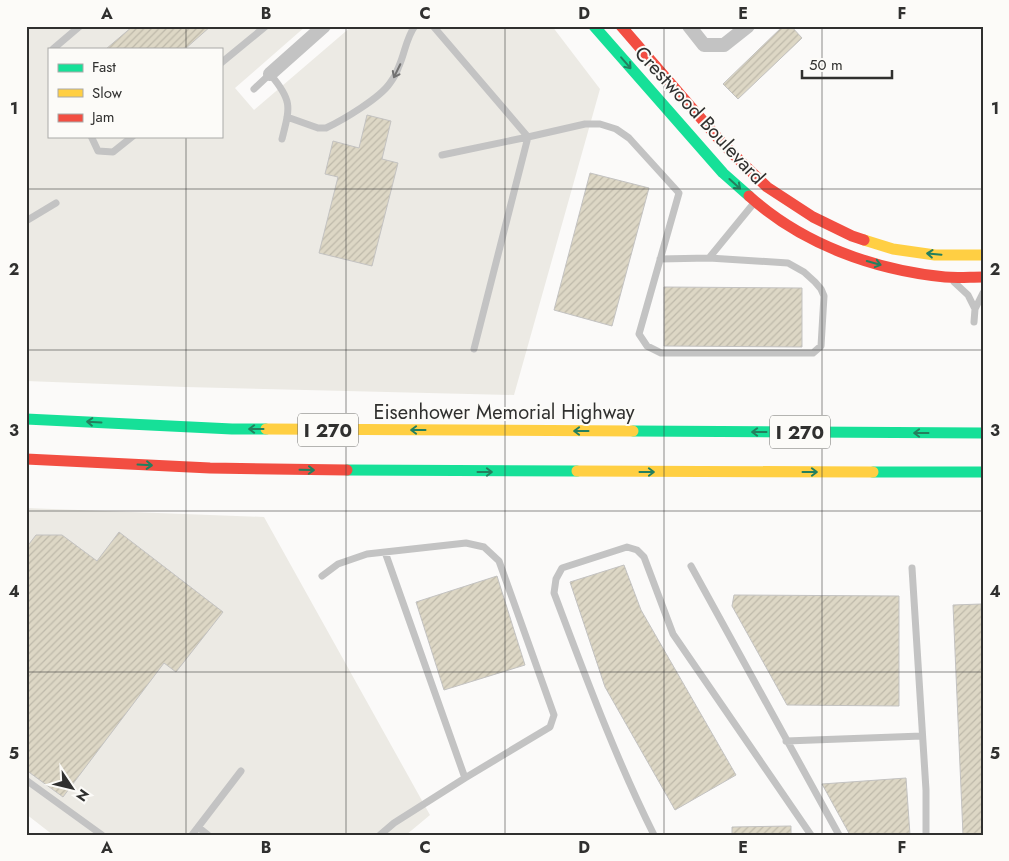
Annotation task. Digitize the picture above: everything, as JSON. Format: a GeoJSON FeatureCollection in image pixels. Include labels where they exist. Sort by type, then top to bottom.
{"type":"FeatureCollection","features":[{"type":"Feature","properties":{"kind":"main road","name":"Crestwood Boulevard"},"geometry":{"type":"LineString","coordinates":[[594,26],[723,173],[756,202],[795,230],[845,255],[886,267],[945,277],[983,277]]}},
{"type":"Feature","properties":{"kind":"main road","name":"Crestwood Boulevard"},"geometry":{"type":"LineString","coordinates":[[621,26],[724,145],[767,187],[813,217],[852,236],[893,249],[935,255],[983,255]]}},
{"type":"Feature","properties":{"kind":"main road","name":"Eisenhower Memorial Highway"},"geometry":{"type":"LineString","coordinates":[[26,419],[232,429],[983,433]]}},
{"type":"Feature","properties":{"kind":"main road","name":"I 270"},"geometry":{"type":"LineString","coordinates":[[26,460],[210,468],[446,472],[983,472]]}},
{"type":"Feature","properties":{"kind":"street"},"geometry":{"type":"LineString","coordinates":[[270,74],[324,26]]}},
{"type":"Feature","properties":{"kind":"street"},"geometry":{"type":"LineString","coordinates":[[689,26],[704,45],[724,45],[748,26]]}},
{"type":"Feature","properties":{"kind":"lane"},"geometry":{"type":"LineString","coordinates":[[55,48],[80,26]]}},
{"type":"Feature","properties":{"kind":"lane"},"geometry":{"type":"LineString","coordinates":[[222,62],[266,26]]}},
{"type":"Feature","properties":{"kind":"lane"},"geometry":{"type":"LineString","coordinates":[[287,118],[318,128],[326,128],[378,96],[390,84],[402,59],[406,41],[415,26]]}},
{"type":"Feature","properties":{"kind":"lane"},"geometry":{"type":"LineString","coordinates":[[433,26],[528,137]]}},
{"type":"Feature","properties":{"kind":"lane"},"geometry":{"type":"LineString","coordinates":[[254,89],[270,74],[287,97],[289,111],[282,139]]}},
{"type":"Feature","properties":{"kind":"lane"},"geometry":{"type":"LineString","coordinates":[[442,156],[585,124],[600,124],[616,129],[629,138],[679,194],[660,258],[639,334],[647,346],[660,353],[813,353],[821,346],[824,296],[821,289],[804,272],[788,263],[709,258],[660,258]]}},
{"type":"Feature","properties":{"kind":"lane"},"geometry":{"type":"LineString","coordinates":[[474,349],[528,137]]}},
{"type":"Feature","properties":{"kind":"lane"},"geometry":{"type":"LineString","coordinates":[[92,138],[98,151],[113,152],[130,138]]}},
{"type":"Feature","properties":{"kind":"lane"},"geometry":{"type":"LineString","coordinates":[[709,258],[767,187]]}},
{"type":"Feature","properties":{"kind":"lane"},"geometry":{"type":"LineString","coordinates":[[26,221],[56,203]]}},
{"type":"Feature","properties":{"kind":"lane"},"geometry":{"type":"LineString","coordinates":[[945,277],[956,283],[968,295],[976,308]]}},
{"type":"Feature","properties":{"kind":"lane"},"geometry":{"type":"LineString","coordinates":[[974,322],[976,308],[983,294]]}},
{"type":"Feature","properties":{"kind":"lane"},"geometry":{"type":"LineString","coordinates":[[322,576],[338,564],[367,554],[466,543],[484,547],[499,561],[554,715],[550,727],[464,778],[394,823],[380,835]]}},
{"type":"Feature","properties":{"kind":"lane"},"geometry":{"type":"LineString","coordinates":[[654,835],[634,795],[583,672],[554,593],[556,579],[562,568],[628,547],[637,550],[644,557],[673,634],[811,835]]}},
{"type":"Feature","properties":{"kind":"lane"},"geometry":{"type":"LineString","coordinates":[[385,552],[464,778]]}},
{"type":"Feature","properties":{"kind":"lane"},"geometry":{"type":"LineString","coordinates":[[692,566],[839,835]]}},
{"type":"Feature","properties":{"kind":"lane"},"geometry":{"type":"LineString","coordinates":[[912,568],[926,835]]}},
{"type":"Feature","properties":{"kind":"lane"},"geometry":{"type":"LineString","coordinates":[[786,741],[922,736]]}},
{"type":"Feature","properties":{"kind":"lane"},"geometry":{"type":"LineString","coordinates":[[192,835],[241,771]]}},
{"type":"Feature","properties":{"kind":"lane"},"geometry":{"type":"LineString","coordinates":[[26,780],[102,835]]}},
{"type":"Feature","properties":{"kind":"lane"},"geometry":{"type":"LineString","coordinates":[[198,827],[208,835]]}},
{"type":"Feature","properties":{"kind":"shaded area"},"geometry":{"type":"Polygon","coordinates":[[[26,26],[306,26],[235,88],[254,110],[352,26],[552,26],[600,89],[514,395],[26,381],[26,26]]]}},
{"type":"Feature","properties":{"kind":"shaded area"},"geometry":{"type":"Polygon","coordinates":[[[26,508],[264,517],[430,815],[406,835],[53,835],[26,814],[26,508]]]}},
{"type":"Feature","properties":{"kind":"building"},"geometry":{"type":"Polygon","coordinates":[[[133,26],[211,26],[186,48],[107,48],[133,26]]]}},
{"type":"Feature","properties":{"kind":"building"},"geometry":{"type":"Polygon","coordinates":[[[783,26],[791,26],[802,38],[738,99],[723,84],[783,26]]]}},
{"type":"Feature","properties":{"kind":"building"},"geometry":{"type":"Polygon","coordinates":[[[367,115],[391,121],[382,159],[398,163],[372,266],[319,253],[338,177],[325,174],[333,141],[359,148],[367,115]]]}},
{"type":"Feature","properties":{"kind":"building"},"geometry":{"type":"Polygon","coordinates":[[[590,173],[649,188],[612,326],[554,310],[590,173]]]}},
{"type":"Feature","properties":{"kind":"building"},"geometry":{"type":"Polygon","coordinates":[[[664,287],[802,288],[802,347],[664,346],[664,287]]]}},
{"type":"Feature","properties":{"kind":"building"},"geometry":{"type":"Polygon","coordinates":[[[119,532],[223,612],[176,672],[164,663],[63,797],[26,770],[26,548],[36,535],[62,535],[97,561],[119,532]]]}},
{"type":"Feature","properties":{"kind":"building"},"geometry":{"type":"Polygon","coordinates":[[[624,565],[641,610],[736,775],[675,810],[605,687],[570,582],[624,565]]]}},
{"type":"Feature","properties":{"kind":"building"},"geometry":{"type":"Polygon","coordinates":[[[497,576],[525,665],[444,690],[416,602],[497,576]]]}},
{"type":"Feature","properties":{"kind":"building"},"geometry":{"type":"Polygon","coordinates":[[[734,595],[899,596],[899,706],[787,705],[732,606],[734,595]]]}},
{"type":"Feature","properties":{"kind":"building"},"geometry":{"type":"Polygon","coordinates":[[[981,604],[983,657],[983,835],[963,835],[953,605],[981,604]]]}},
{"type":"Feature","properties":{"kind":"building"},"geometry":{"type":"Polygon","coordinates":[[[906,778],[910,835],[850,835],[822,784],[906,778]]]}},
{"type":"Feature","properties":{"kind":"building"},"geometry":{"type":"Polygon","coordinates":[[[791,826],[791,835],[732,835],[732,827],[791,826]]]}},
{"type":"Feature","properties":{"kind":"traffic: fast"},"geometry":{"type":"LineString","coordinates":[[594,26],[723,173],[749,196]]}},
{"type":"Feature","properties":{"kind":"traffic: fast"},"geometry":{"type":"LineString","coordinates":[[26,419],[266,429]]}},
{"type":"Feature","properties":{"kind":"traffic: fast"},"geometry":{"type":"LineString","coordinates":[[633,431],[983,433]]}},
{"type":"Feature","properties":{"kind":"traffic: fast"},"geometry":{"type":"LineString","coordinates":[[347,470],[577,471]]}},
{"type":"Feature","properties":{"kind":"traffic: fast"},"geometry":{"type":"LineString","coordinates":[[873,472],[983,472]]}},
{"type":"Feature","properties":{"kind":"traffic: slow"},"geometry":{"type":"LineString","coordinates":[[864,240],[893,249],[935,255],[983,255]]}},
{"type":"Feature","properties":{"kind":"traffic: slow"},"geometry":{"type":"LineString","coordinates":[[266,429],[633,431]]}},
{"type":"Feature","properties":{"kind":"traffic: slow"},"geometry":{"type":"LineString","coordinates":[[577,471],[873,472]]}},
{"type":"Feature","properties":{"kind":"traffic: jam"},"geometry":{"type":"LineString","coordinates":[[621,26],[724,145],[767,187],[813,217],[864,240]]}},
{"type":"Feature","properties":{"kind":"traffic: jam"},"geometry":{"type":"LineString","coordinates":[[749,196],[792,228],[840,252],[866,261],[918,273],[950,277],[983,277]]}},
{"type":"Feature","properties":{"kind":"traffic: jam"},"geometry":{"type":"LineString","coordinates":[[26,459],[210,468],[347,470]]}}]}
